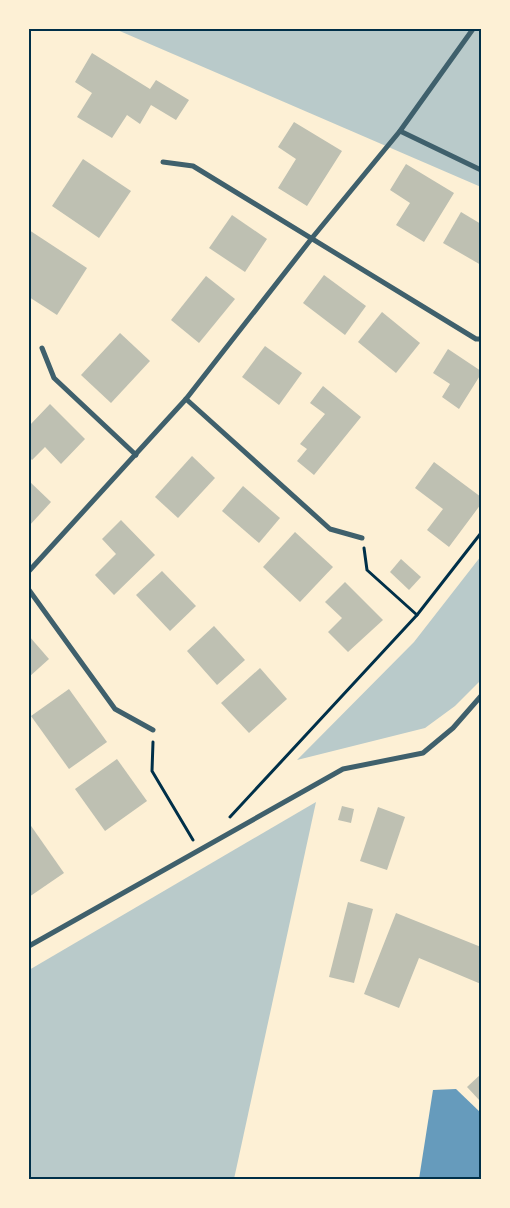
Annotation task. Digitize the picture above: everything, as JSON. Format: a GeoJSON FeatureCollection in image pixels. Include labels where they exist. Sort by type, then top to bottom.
{"type":"FeatureCollection","features":[{"type":"Feature","properties":{"kind":"street"},"geometry":{"type":"LineString","coordinates":[[29,571],[186,399],[312,238],[400,131],[473,29]]}},
{"type":"Feature","properties":{"kind":"street"},"geometry":{"type":"LineString","coordinates":[[400,131],[481,170]]}},
{"type":"Feature","properties":{"kind":"street"},"geometry":{"type":"LineString","coordinates":[[163,162],[193,166],[476,338],[481,339]]}},
{"type":"Feature","properties":{"kind":"street"},"geometry":{"type":"LineString","coordinates":[[42,348],[54,378],[136,455]]}},
{"type":"Feature","properties":{"kind":"street"},"geometry":{"type":"LineString","coordinates":[[186,399],[330,529],[362,538]]}},
{"type":"Feature","properties":{"kind":"street"},"geometry":{"type":"LineString","coordinates":[[29,590],[115,709],[154,730]]}},
{"type":"Feature","properties":{"kind":"street"},"geometry":{"type":"LineString","coordinates":[[29,946],[343,770],[423,753],[453,728],[481,696]]}},
{"type":"Feature","properties":{"kind":"path"},"geometry":{"type":"LineString","coordinates":[[225,822],[417,615],[481,533]]}},
{"type":"Feature","properties":{"kind":"path"},"geometry":{"type":"LineString","coordinates":[[362,538],[367,570],[417,615]]}},
{"type":"Feature","properties":{"kind":"path"},"geometry":{"type":"LineString","coordinates":[[154,730],[152,771],[199,849]]}},
{"type":"Feature","properties":{"kind":"shaded area"},"geometry":{"type":"Polygon","coordinates":[[[115,29],[481,29],[481,187],[115,29]]]}},
{"type":"Feature","properties":{"kind":"shaded area"},"geometry":{"type":"Polygon","coordinates":[[[481,556],[481,680],[455,706],[425,728],[297,760],[414,642],[481,556]]]}},
{"type":"Feature","properties":{"kind":"shaded area"},"geometry":{"type":"Polygon","coordinates":[[[316,802],[234,1179],[29,1179],[29,970],[316,802]]]}},
{"type":"Feature","properties":{"kind":"water"},"geometry":{"type":"Polygon","coordinates":[[[456,1089],[481,1113],[481,1179],[419,1179],[433,1090],[456,1089]]]}},
{"type":"Feature","properties":{"kind":"building"},"geometry":{"type":"Polygon","coordinates":[[[92,53],[150,89],[156,80],[189,100],[176,120],[151,105],[140,124],[127,115],[112,138],[77,117],[92,93],[75,82],[92,53]]]}},
{"type":"Feature","properties":{"kind":"building"},"geometry":{"type":"Polygon","coordinates":[[[294,122],[342,151],[307,206],[278,188],[296,159],[278,147],[294,122]]]}},
{"type":"Feature","properties":{"kind":"building"},"geometry":{"type":"Polygon","coordinates":[[[83,159],[131,191],[99,238],[52,206],[83,159]]]}},
{"type":"Feature","properties":{"kind":"building"},"geometry":{"type":"Polygon","coordinates":[[[406,164],[454,193],[424,242],[396,225],[410,203],[390,190],[406,164]]]}},
{"type":"Feature","properties":{"kind":"building"},"geometry":{"type":"Polygon","coordinates":[[[461,212],[481,224],[481,265],[443,243],[461,212]]]}},
{"type":"Feature","properties":{"kind":"building"},"geometry":{"type":"Polygon","coordinates":[[[232,215],[267,239],[245,272],[209,248],[232,215]]]}},
{"type":"Feature","properties":{"kind":"building"},"geometry":{"type":"Polygon","coordinates":[[[29,230],[87,268],[57,315],[29,297],[29,230]]]}},
{"type":"Feature","properties":{"kind":"building"},"geometry":{"type":"Polygon","coordinates":[[[324,275],[366,306],[345,335],[303,303],[324,275]]]}},
{"type":"Feature","properties":{"kind":"building"},"geometry":{"type":"Polygon","coordinates":[[[206,276],[235,299],[199,343],[171,320],[206,276]]]}},
{"type":"Feature","properties":{"kind":"building"},"geometry":{"type":"Polygon","coordinates":[[[382,312],[420,343],[396,373],[358,342],[382,312]]]}},
{"type":"Feature","properties":{"kind":"building"},"geometry":{"type":"Polygon","coordinates":[[[120,333],[150,361],[111,403],[81,375],[120,333]]]}},
{"type":"Feature","properties":{"kind":"building"},"geometry":{"type":"Polygon","coordinates":[[[265,346],[302,373],[279,405],[242,377],[265,346]]]}},
{"type":"Feature","properties":{"kind":"building"},"geometry":{"type":"Polygon","coordinates":[[[448,349],[481,371],[481,374],[459,409],[442,397],[450,384],[433,373],[448,349]]]}},
{"type":"Feature","properties":{"kind":"building"},"geometry":{"type":"Polygon","coordinates":[[[323,386],[361,417],[314,475],[297,461],[307,449],[300,444],[325,414],[310,403],[323,386]]]}},
{"type":"Feature","properties":{"kind":"building"},"geometry":{"type":"Polygon","coordinates":[[[50,404],[85,439],[61,464],[45,447],[32,460],[29,457],[29,426],[50,404]]]}},
{"type":"Feature","properties":{"kind":"building"},"geometry":{"type":"Polygon","coordinates":[[[192,456],[215,478],[178,518],[155,497],[192,456]]]}},
{"type":"Feature","properties":{"kind":"building"},"geometry":{"type":"Polygon","coordinates":[[[434,462],[481,497],[481,504],[449,547],[427,530],[443,509],[415,488],[434,462]]]}},
{"type":"Feature","properties":{"kind":"building"},"geometry":{"type":"Polygon","coordinates":[[[29,481],[51,502],[29,526],[29,481]]]}},
{"type":"Feature","properties":{"kind":"building"},"geometry":{"type":"Polygon","coordinates":[[[243,486],[280,518],[259,543],[222,511],[243,486]]]}},
{"type":"Feature","properties":{"kind":"building"},"geometry":{"type":"Polygon","coordinates":[[[121,520],[155,555],[114,595],[95,575],[116,554],[102,539],[121,520]]]}},
{"type":"Feature","properties":{"kind":"building"},"geometry":{"type":"Polygon","coordinates":[[[295,532],[333,567],[300,602],[263,567],[295,532]]]}},
{"type":"Feature","properties":{"kind":"building"},"geometry":{"type":"Polygon","coordinates":[[[401,559],[421,577],[409,590],[390,572],[401,559]]]}},
{"type":"Feature","properties":{"kind":"building"},"geometry":{"type":"Polygon","coordinates":[[[162,571],[196,606],[170,631],[136,595],[162,571]]]}},
{"type":"Feature","properties":{"kind":"building"},"geometry":{"type":"Polygon","coordinates":[[[345,582],[383,620],[348,652],[328,632],[342,618],[325,602],[345,582]]]}},
{"type":"Feature","properties":{"kind":"building"},"geometry":{"type":"Polygon","coordinates":[[[214,626],[245,660],[217,685],[187,651],[214,626]]]}},
{"type":"Feature","properties":{"kind":"building"},"geometry":{"type":"Polygon","coordinates":[[[29,636],[49,659],[29,677],[29,636]]]}},
{"type":"Feature","properties":{"kind":"building"},"geometry":{"type":"Polygon","coordinates":[[[260,668],[287,699],[249,733],[221,703],[260,668]]]}},
{"type":"Feature","properties":{"kind":"building"},"geometry":{"type":"Polygon","coordinates":[[[69,689],[107,742],[69,769],[31,716],[69,689]]]}},
{"type":"Feature","properties":{"kind":"building"},"geometry":{"type":"Polygon","coordinates":[[[117,759],[147,801],[105,831],[75,789],[117,759]]]}},
{"type":"Feature","properties":{"kind":"building"},"geometry":{"type":"Polygon","coordinates":[[[342,806],[354,809],[351,823],[338,820],[342,806]]]}},
{"type":"Feature","properties":{"kind":"building"},"geometry":{"type":"Polygon","coordinates":[[[378,807],[405,817],[387,870],[360,861],[378,807]]]}},
{"type":"Feature","properties":{"kind":"building"},"geometry":{"type":"Polygon","coordinates":[[[29,823],[64,873],[29,897],[29,823]]]}},
{"type":"Feature","properties":{"kind":"building"},"geometry":{"type":"Polygon","coordinates":[[[348,902],[373,909],[354,983],[329,977],[348,902]]]}},
{"type":"Feature","properties":{"kind":"building"},"geometry":{"type":"Polygon","coordinates":[[[396,913],[481,947],[481,984],[419,958],[399,1008],[364,994],[396,913]]]}},
{"type":"Feature","properties":{"kind":"building"},"geometry":{"type":"Polygon","coordinates":[[[481,1074],[481,1102],[467,1087],[481,1074]]]}}]}
